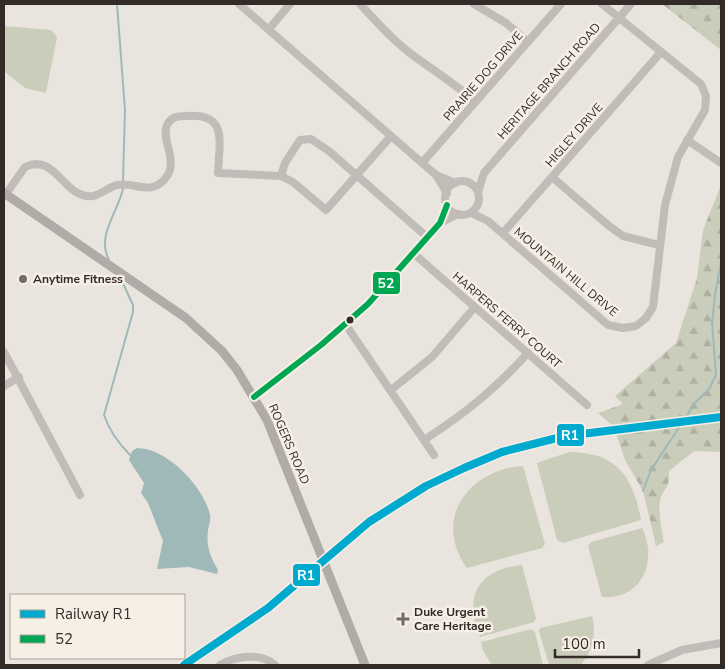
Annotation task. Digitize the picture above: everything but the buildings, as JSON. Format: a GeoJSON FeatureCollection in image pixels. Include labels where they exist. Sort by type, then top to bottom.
{"type":"FeatureCollection","features":[{"type":"Feature","properties":{"kind":"main road","name":"ROGERS ROAD"},"geometry":{"type":"LineString","coordinates":[[5,194],[186,318],[238,370],[267,420],[365,665]]}},
{"type":"Feature","properties":{"kind":"street"},"geometry":{"type":"LineString","coordinates":[[239,4],[436,175],[446,193],[447,205],[440,223]]}},
{"type":"Feature","properties":{"kind":"street"},"geometry":{"type":"LineString","coordinates":[[269,29],[290,4]]}},
{"type":"Feature","properties":{"kind":"street"},"geometry":{"type":"LineString","coordinates":[[360,4],[377,23],[409,52],[439,71],[475,102]]}},
{"type":"Feature","properties":{"kind":"street"},"geometry":{"type":"LineString","coordinates":[[474,4],[506,23],[528,42]]}},
{"type":"Feature","properties":{"kind":"street","name":"PRAIRIE DOG DRIVE"},"geometry":{"type":"LineString","coordinates":[[422,162],[561,4]]}},
{"type":"Feature","properties":{"kind":"street","name":"MOUNTAIN HILL DRIVE"},"geometry":{"type":"LineString","coordinates":[[471,213],[488,221],[503,233],[608,325],[623,328],[636,326],[646,318],[653,308],[670,182],[678,156],[705,110],[706,96],[701,84],[602,4]]}},
{"type":"Feature","properties":{"kind":"street","name":"HERITAGE BRANCH ROAD"},"geometry":{"type":"LineString","coordinates":[[467,182],[484,173],[631,4]]}},
{"type":"Feature","properties":{"kind":"street","name":"HIGLEY DRIVE"},"geometry":{"type":"LineString","coordinates":[[503,233],[661,52]]}},
{"type":"Feature","properties":{"kind":"street"},"geometry":{"type":"LineString","coordinates":[[5,194],[25,167],[39,164],[46,165],[71,187],[85,195],[93,196],[121,184],[146,189],[156,186],[168,174],[171,162],[165,129],[167,124],[176,116],[200,114],[208,116],[217,126],[219,136],[218,174],[281,176],[293,182],[326,210],[391,136]]}},
{"type":"Feature","properties":{"kind":"street"},"geometry":{"type":"LineString","coordinates":[[281,176],[285,163],[300,140],[311,139],[427,237]]}},
{"type":"Feature","properties":{"kind":"street"},"geometry":{"type":"LineString","coordinates":[[687,140],[721,163]]}},
{"type":"Feature","properties":{"kind":"street","name":"HERITAGE BRANCH ROAD"},"geometry":{"type":"LineString","coordinates":[[478,192],[484,173]]}},
{"type":"Feature","properties":{"kind":"street"},"geometry":{"type":"LineString","coordinates":[[254,397],[346,325],[440,223],[458,214],[471,213],[478,203],[478,192],[467,182],[455,183],[436,175]]}},
{"type":"Feature","properties":{"kind":"street"},"geometry":{"type":"LineString","coordinates":[[552,177],[623,236],[660,245]]}},
{"type":"Feature","properties":{"kind":"street"},"geometry":{"type":"LineString","coordinates":[[446,193],[455,183]]}},
{"type":"Feature","properties":{"kind":"street","name":"MOUNTAIN HILL DRIVE"},"geometry":{"type":"LineString","coordinates":[[478,203],[488,221]]}},
{"type":"Feature","properties":{"kind":"street"},"geometry":{"type":"LineString","coordinates":[[447,205],[458,214]]}},
{"type":"Feature","properties":{"kind":"street","name":"HARPERS FERRY COURT"},"geometry":{"type":"LineString","coordinates":[[413,253],[587,405]]}},
{"type":"Feature","properties":{"kind":"street"},"geometry":{"type":"LineString","coordinates":[[390,390],[432,357],[474,308]]}},
{"type":"Feature","properties":{"kind":"street"},"geometry":{"type":"LineString","coordinates":[[346,325],[434,455]]}},
{"type":"Feature","properties":{"kind":"street"},"geometry":{"type":"LineString","coordinates":[[4,352],[19,377],[80,495]]}},
{"type":"Feature","properties":{"kind":"street"},"geometry":{"type":"LineString","coordinates":[[424,440],[471,409],[494,389],[528,352]]}},
{"type":"Feature","properties":{"kind":"street"},"geometry":{"type":"LineString","coordinates":[[4,386],[19,377]]}},
{"type":"Feature","properties":{"kind":"street"},"geometry":{"type":"LineString","coordinates":[[648,665],[682,650],[721,643]]}},
{"type":"Feature","properties":{"kind":"street"},"geometry":{"type":"LineString","coordinates":[[220,665],[238,657],[248,656],[269,660],[275,665]]}},
{"type":"Feature","properties":{"kind":"green space"},"geometry":{"type":"Polygon","coordinates":[[[662,4],[721,4],[721,50],[662,4]]]}},
{"type":"Feature","properties":{"kind":"green space"},"geometry":{"type":"Polygon","coordinates":[[[4,26],[51,30],[57,37],[46,93],[25,88],[5,72],[4,26]]]}},
{"type":"Feature","properties":{"kind":"green space"},"geometry":{"type":"Polygon","coordinates":[[[721,185],[721,452],[694,451],[669,471],[668,484],[661,497],[659,507],[664,542],[656,546],[643,491],[625,460],[614,427],[598,413],[623,404],[615,396],[676,343],[697,278],[703,230],[721,185]]]}},
{"type":"Feature","properties":{"kind":"green space"},"geometry":{"type":"Polygon","coordinates":[[[569,452],[599,456],[620,470],[633,491],[641,520],[563,543],[557,540],[537,463],[569,452]]]}},
{"type":"Feature","properties":{"kind":"green space"},"geometry":{"type":"Polygon","coordinates":[[[523,466],[545,544],[542,548],[467,568],[457,550],[453,532],[455,515],[461,500],[472,487],[486,476],[503,469],[523,466]]]}},
{"type":"Feature","properties":{"kind":"green space"},"geometry":{"type":"Polygon","coordinates":[[[642,528],[647,540],[648,553],[647,565],[643,576],[637,585],[628,592],[616,596],[602,597],[588,546],[591,542],[642,528]]]}},
{"type":"Feature","properties":{"kind":"green space"},"geometry":{"type":"Polygon","coordinates":[[[522,565],[536,618],[534,622],[480,637],[473,609],[474,598],[478,588],[494,572],[522,565]]]}},
{"type":"Feature","properties":{"kind":"green space"},"geometry":{"type":"Polygon","coordinates":[[[592,616],[593,642],[581,665],[549,665],[539,631],[540,628],[592,616]]]}},
{"type":"Feature","properties":{"kind":"green space"},"geometry":{"type":"Polygon","coordinates":[[[531,629],[535,632],[543,665],[492,665],[483,651],[481,642],[531,629]]]}},
{"type":"Feature","properties":{"kind":"water"},"geometry":{"type":"Polygon","coordinates":[[[137,448],[149,450],[172,462],[192,481],[200,493],[210,515],[208,546],[218,570],[217,574],[189,567],[157,569],[163,541],[148,503],[141,493],[144,483],[129,460],[132,451],[137,448]]]}},
{"type":"Feature","properties":{"kind":"waterway"},"geometry":{"type":"LineString","coordinates":[[117,4],[125,110],[123,180]]}},
{"type":"Feature","properties":{"kind":"waterway"},"geometry":{"type":"LineString","coordinates":[[109,260],[106,251],[106,233],[123,189]]}},
{"type":"Feature","properties":{"kind":"waterway"},"geometry":{"type":"LineString","coordinates":[[643,491],[651,470],[695,403],[709,389],[716,375],[712,323],[721,262]]}},
{"type":"Feature","properties":{"kind":"waterway"},"geometry":{"type":"LineString","coordinates":[[120,277],[133,305],[133,312],[104,415],[115,437],[131,456]]}},
{"type":"Feature","properties":{"kind":"rail line","name":"R1"},"geometry":{"type":"LineString","coordinates":[[184,665],[268,608],[369,522],[426,486],[464,468],[502,452],[565,436],[721,417]]}},
{"type":"Feature","properties":{"kind":"transit line","name":"52"},"geometry":{"type":"LineString","coordinates":[[254,397],[321,345],[368,304],[440,223],[447,205]]}},
{"type":"Feature","properties":{"kind":"place","name":"Anytime Fitness"},"geometry":{"type":"Point","coordinates":[23,279]}},
{"type":"Feature","properties":{"kind":"place","name":"Duke Urgent Care Heritage"},"geometry":{"type":"Point","coordinates":[403,619]}}]}
